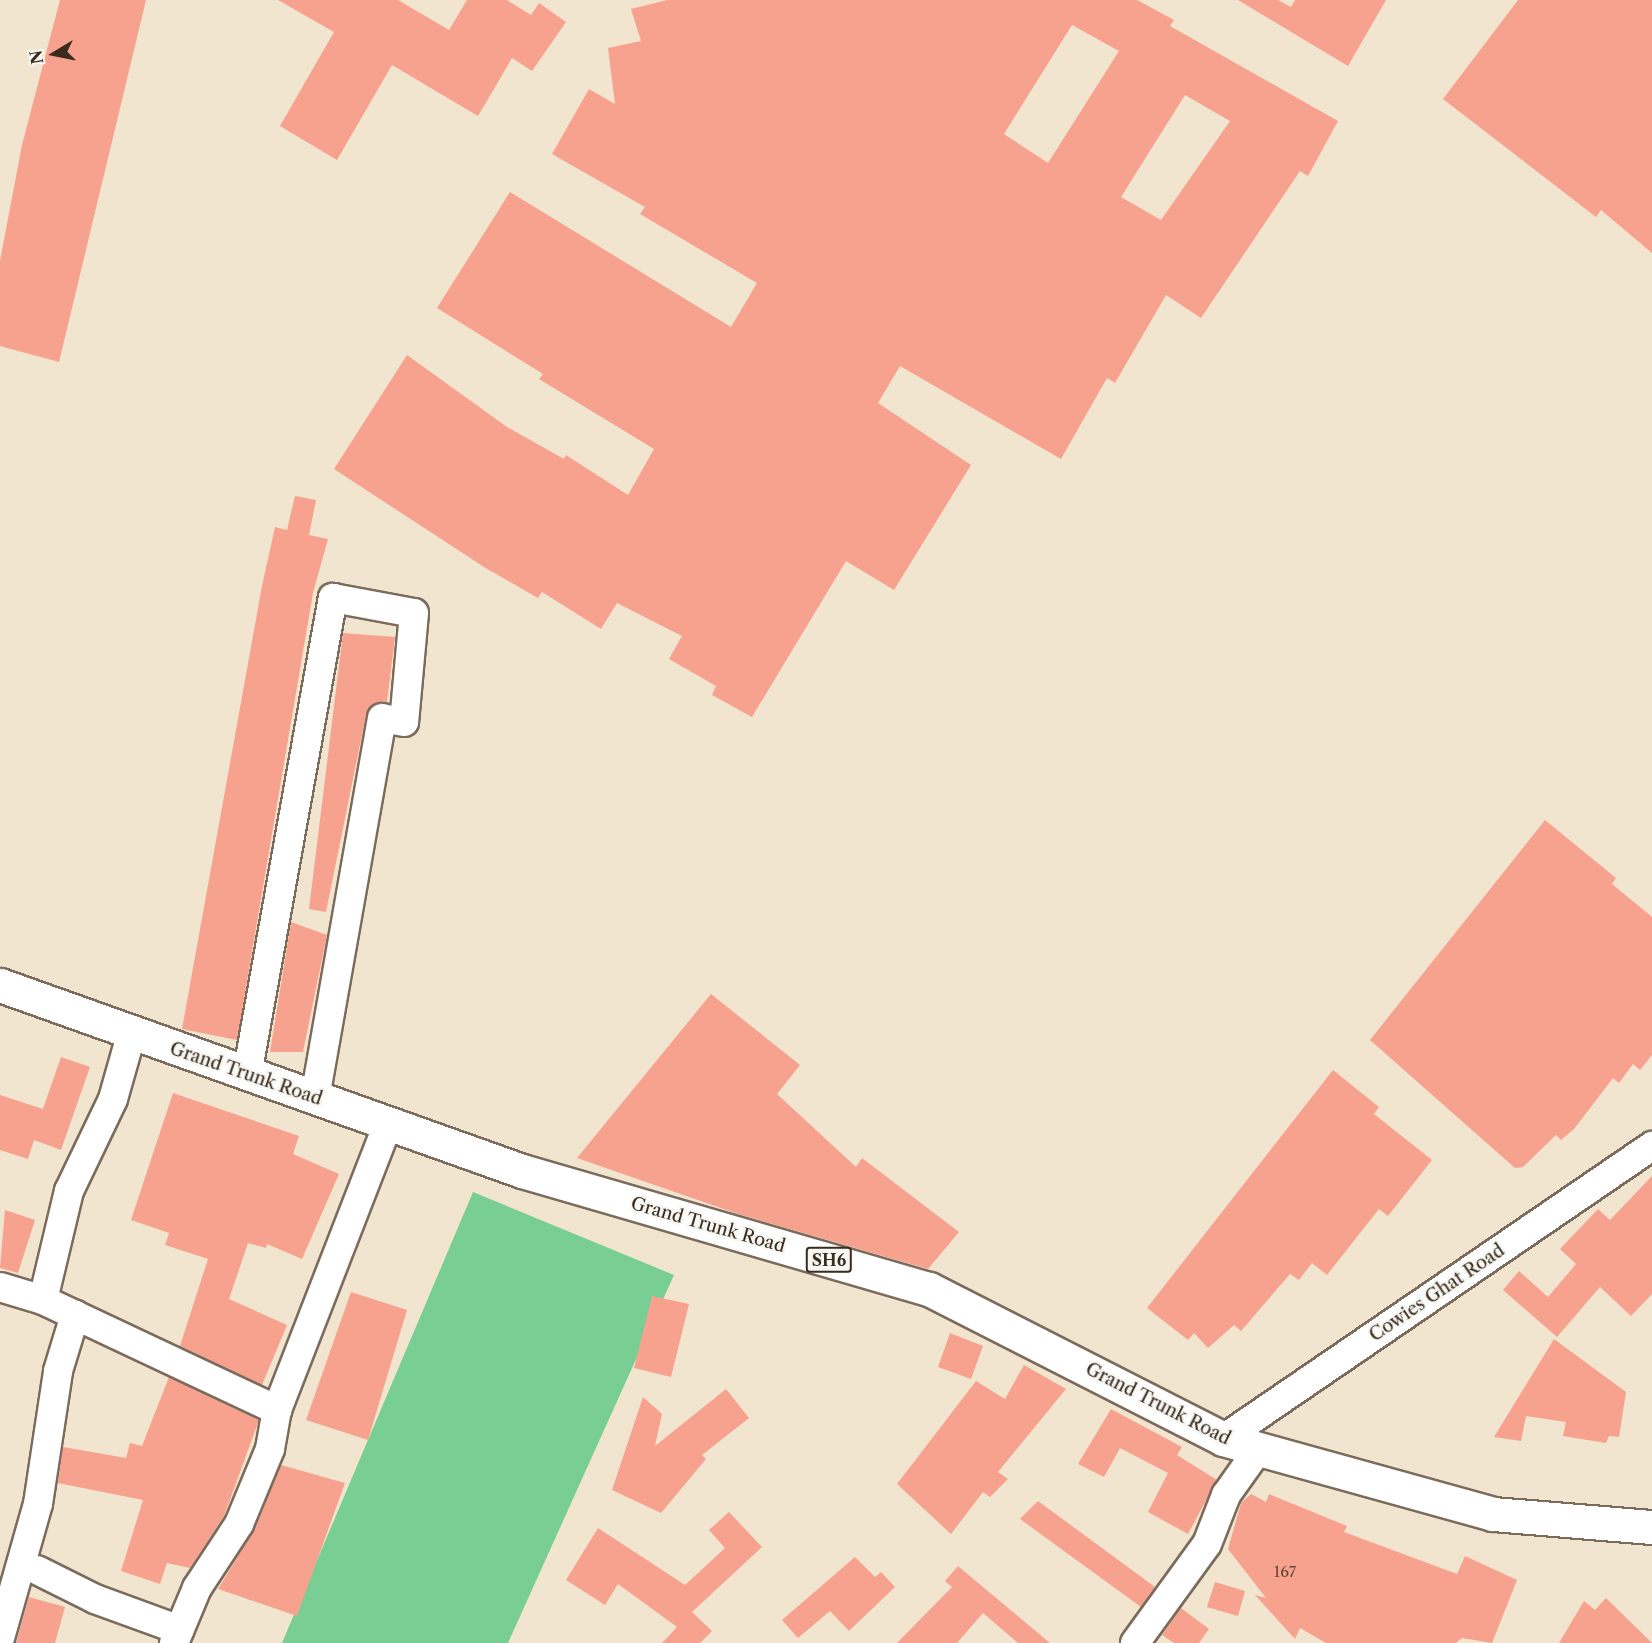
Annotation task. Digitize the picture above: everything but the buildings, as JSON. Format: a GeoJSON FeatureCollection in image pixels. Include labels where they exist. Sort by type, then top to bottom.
{"type":"FeatureCollection","features":[{"type":"Feature","properties":{"kind":"main road","name":"Grand Trunk Road"},"geometry":{"type":"LineString","coordinates":[[0,985],[247,1075],[522,1171],[930,1289],[1223,1439],[1493,1514],[1652,1527]]}},
{"type":"Feature","properties":{"kind":"street"},"geometry":{"type":"LineString","coordinates":[[247,1075],[333,598],[414,613],[404,722],[382,718],[315,1098]]}},
{"type":"Feature","properties":{"kind":"street"},"geometry":{"type":"LineString","coordinates":[[43,1300],[69,1191],[113,1099],[132,1032]]}},
{"type":"Feature","properties":{"kind":"street"},"geometry":{"type":"LineString","coordinates":[[21,1557],[95,1599],[177,1636],[197,1588],[239,1524],[270,1449],[277,1410],[388,1124]]}},
{"type":"Feature","properties":{"kind":"street","name":"Cowies Ghat Road"},"geometry":{"type":"LineString","coordinates":[[1223,1439],[1652,1146]]}},
{"type":"Feature","properties":{"kind":"street"},"geometry":{"type":"LineString","coordinates":[[0,1287],[43,1300],[277,1410]]}},
{"type":"Feature","properties":{"kind":"street"},"geometry":{"type":"LineString","coordinates":[[0,1638],[21,1557],[58,1371],[75,1315]]}},
{"type":"Feature","properties":{"kind":"street"},"geometry":{"type":"LineString","coordinates":[[1135,1643],[1208,1544],[1226,1495],[1258,1450]]}},
{"type":"Feature","properties":{"kind":"green space"},"geometry":{"type":"Polygon","coordinates":[[[473,1192],[674,1275],[508,1643],[282,1643],[473,1192]]]}}]}
